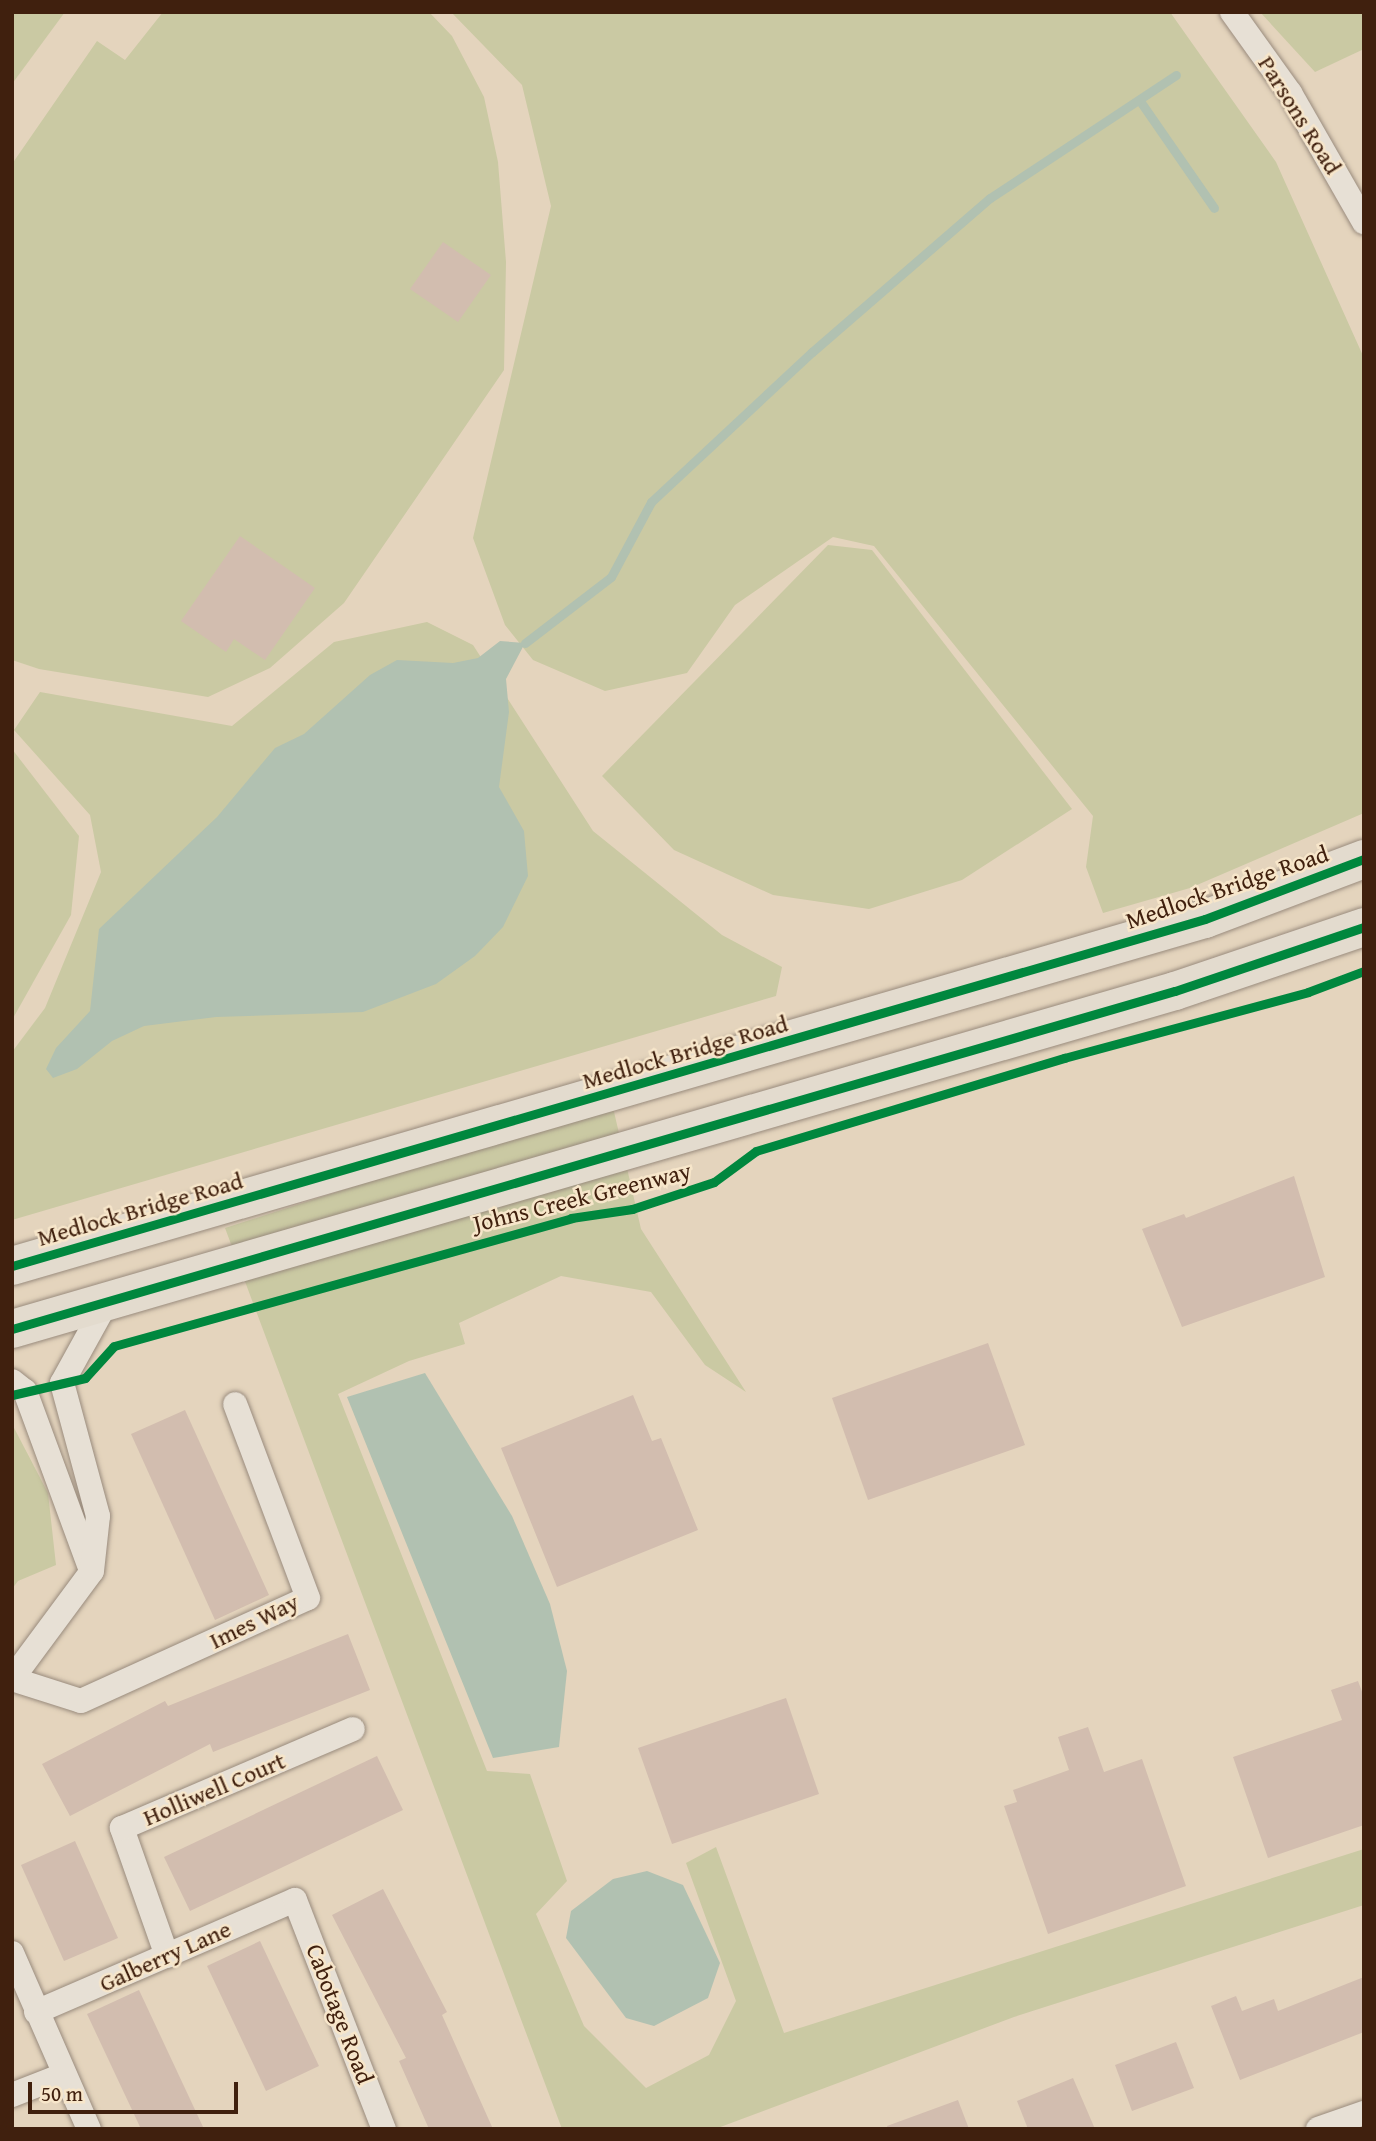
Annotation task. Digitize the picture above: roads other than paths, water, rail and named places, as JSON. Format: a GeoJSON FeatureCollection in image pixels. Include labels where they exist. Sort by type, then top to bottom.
{"type":"FeatureCollection","features":[{"type":"Feature","properties":{"kind":"highway","name":"Medlock Bridge Road"},"geometry":{"type":"LineString","coordinates":[[12,1266],[1205,919],[1364,859]]}},
{"type":"Feature","properties":{"kind":"highway"},"geometry":{"type":"LineString","coordinates":[[12,1329],[105,1305],[1175,991],[1364,927]]}},
{"type":"Feature","properties":{"kind":"street","name":"Parsons Road"},"geometry":{"type":"LineString","coordinates":[[1232,12],[1290,93],[1364,222]]}},
{"type":"Feature","properties":{"kind":"street"},"geometry":{"type":"LineString","coordinates":[[12,1679],[92,1571],[98,1516],[62,1383],[105,1305]]}},
{"type":"Feature","properties":{"kind":"street"},"geometry":{"type":"LineString","coordinates":[[12,1381],[26,1391],[92,1571]]}},
{"type":"Feature","properties":{"kind":"street","name":"Imes Way"},"geometry":{"type":"LineString","coordinates":[[12,1679],[81,1701],[308,1598],[235,1404]]}},
{"type":"Feature","properties":{"kind":"street","name":"Holliwell Court"},"geometry":{"type":"LineString","coordinates":[[166,1955],[122,1828],[353,1729]]}},
{"type":"Feature","properties":{"kind":"street","name":"Galberry Lane"},"geometry":{"type":"LineString","coordinates":[[36,2012],[295,1899]]}},
{"type":"Feature","properties":{"kind":"street","name":"Cabotage Road"},"geometry":{"type":"LineString","coordinates":[[295,1899],[384,2129]]}},
{"type":"Feature","properties":{"kind":"street"},"geometry":{"type":"LineString","coordinates":[[12,1953],[63,2075],[89,2129]]}},
{"type":"Feature","properties":{"kind":"street"},"geometry":{"type":"LineString","coordinates":[[12,2095],[63,2075]]}},
{"type":"Feature","properties":{"kind":"street"},"geometry":{"type":"LineString","coordinates":[[1318,2129],[1364,2113]]}},
{"type":"Feature","properties":{"kind":"waterway"},"geometry":{"type":"LineString","coordinates":[[525,643],[611,577],[651,502],[812,352],[990,198],[1176,75]]}},
{"type":"Feature","properties":{"kind":"waterway"},"geometry":{"type":"LineString","coordinates":[[1140,101],[1214,208]]}}]}
